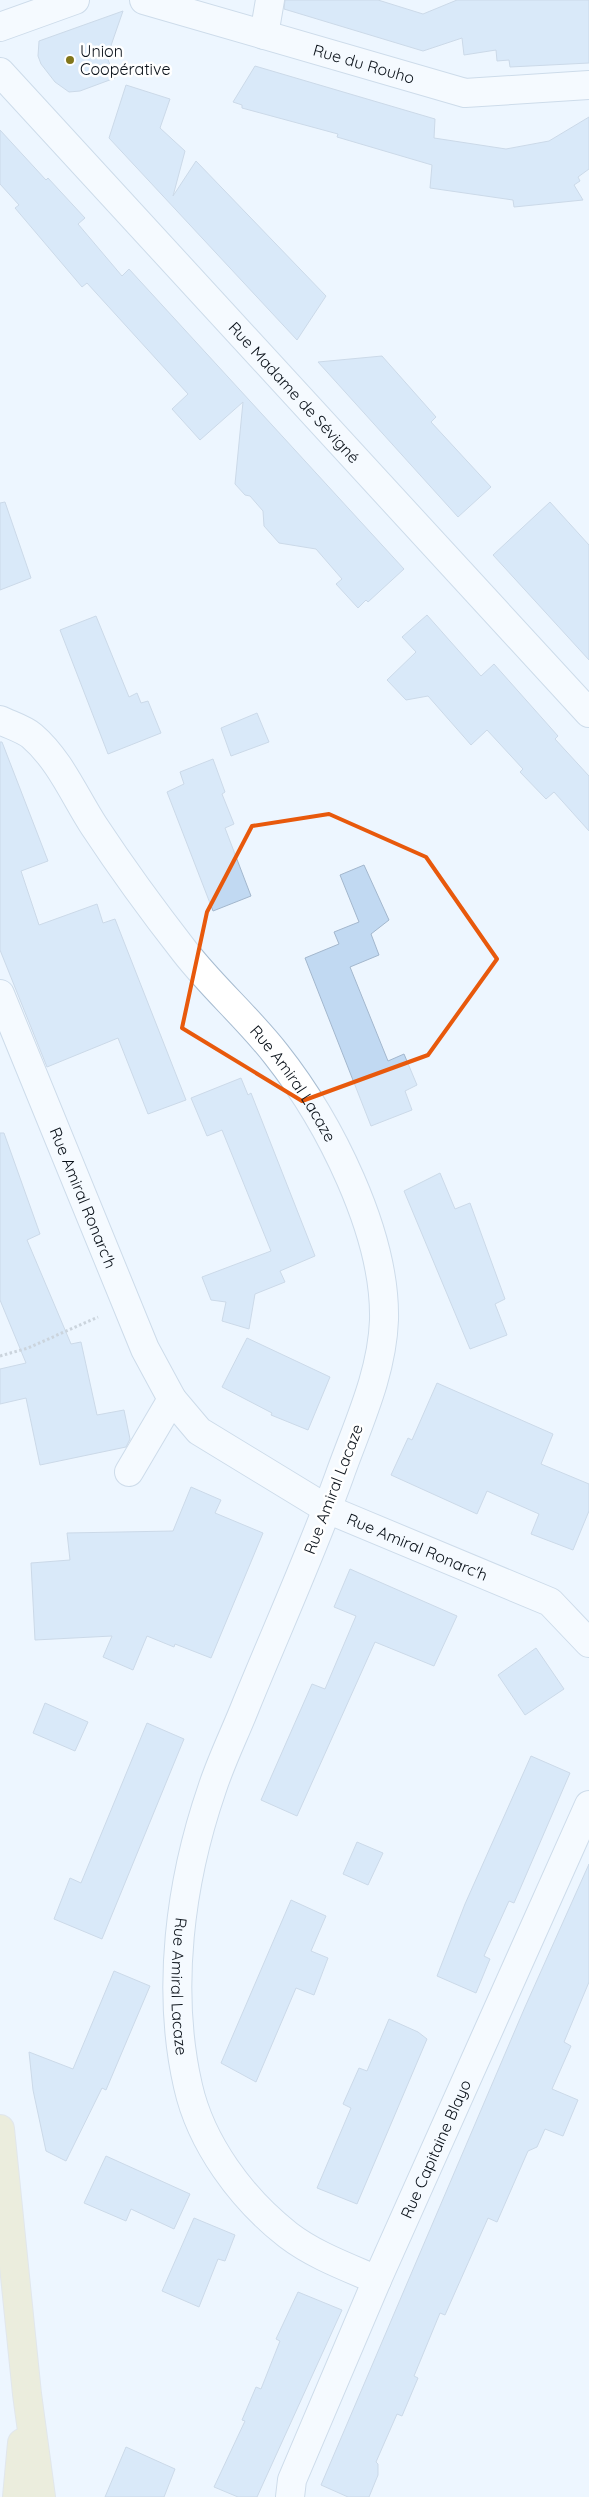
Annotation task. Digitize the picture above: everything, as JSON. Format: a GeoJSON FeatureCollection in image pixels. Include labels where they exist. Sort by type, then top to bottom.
{"type":"FeatureCollection","features":[{"type":"Feature","properties":{"kind":"main road"},"geometry":{"type":"LineString","coordinates":[[0,2129],[27,2394],[41,2497]]}},
{"type":"Feature","properties":{"kind":"main road"},"geometry":{"type":"LineString","coordinates":[[17,2497],[27,2394]]}},
{"type":"Feature","properties":{"kind":"street"},"geometry":{"type":"LineString","coordinates":[[0,27],[75,0]]}},
{"type":"Feature","properties":{"kind":"street","name":"Rue du Rouho"},"geometry":{"type":"LineString","coordinates":[[144,0],[465,93],[589,85]]}},
{"type":"Feature","properties":{"kind":"street"},"geometry":{"type":"LineString","coordinates":[[264,35],[270,0]]}},
{"type":"Feature","properties":{"kind":"street","name":"Rue Madame de Sévigné"},"geometry":{"type":"LineString","coordinates":[[0,72],[589,713]]}},
{"type":"Feature","properties":{"kind":"street","name":"Rue Amiral Lacaze"},"geometry":{"type":"LineString","coordinates":[[0,720],[31,735],[57,764],[129,880],[194,963],[277,1055],[330,1134],[360,1205],[378,1263],[384,1318],[378,1368],[327,1509],[212,1787],[196,1842],[185,1898],[179,1959],[178,2023],[189,2090],[207,2136],[235,2182],[260,2210],[290,2237],[334,2262],[377,2280]]}},
{"type":"Feature","properties":{"kind":"street","name":"Rue Amiral Ronarc'h"},"geometry":{"type":"LineString","coordinates":[[0,994],[144,1349],[172,1398],[199,1431],[327,1509],[550,1602],[589,1643]]}},
{"type":"Feature","properties":{"kind":"street"},"geometry":{"type":"LineString","coordinates":[[129,1472],[172,1398]]}},
{"type":"Feature","properties":{"kind":"street","name":"Rue Capitaine Blayo"},"geometry":{"type":"LineString","coordinates":[[290,2497],[292,2480],[377,2280],[589,1805]]}},
{"type":"Feature","properties":{"kind":"path"},"geometry":{"type":"LineString","coordinates":[[0,1356],[28,1348],[93,1319]]}},
{"type":"Feature","properties":{"kind":"highlighted area"},"geometry":{"type":"Polygon","coordinates":[[[329,814],[426,857],[497,959],[428,1055],[302,1101],[182,1028],[207,912],[252,826],[329,814]]]}},
{"type":"Feature","properties":{"kind":"building"},"geometry":{"type":"Polygon","coordinates":[[[285,0],[378,0],[423,14],[457,0],[589,0],[589,63],[510,67],[509,60],[497,61],[496,50],[464,55],[462,38],[423,51],[284,9],[285,0]]]}},
{"type":"Feature","properties":{"kind":"building","name":"Union Coopérative"},"geometry":{"type":"Polygon","coordinates":[[[123,11],[107,57],[115,78],[80,91],[69,92],[55,82],[41,64],[38,56],[39,41],[123,11]]]}},
{"type":"Feature","properties":{"kind":"building"},"geometry":{"type":"Polygon","coordinates":[[[255,66],[435,119],[434,138],[506,149],[549,141],[589,117],[589,169],[578,177],[580,181],[574,185],[583,200],[514,207],[513,200],[430,188],[432,165],[337,137],[338,134],[242,108],[242,105],[233,102],[255,66]]]}},
{"type":"Feature","properties":{"kind":"building"},"geometry":{"type":"Polygon","coordinates":[[[126,85],[170,99],[160,128],[185,151],[173,196],[196,161],[326,296],[297,340],[109,138],[126,85]]]}},
{"type":"Feature","properties":{"kind":"building"},"geometry":{"type":"Polygon","coordinates":[[[0,130],[46,180],[48,178],[85,218],[78,224],[122,276],[129,269],[404,569],[368,602],[366,600],[358,608],[336,584],[342,579],[316,549],[279,543],[264,526],[263,511],[250,496],[245,495],[235,484],[243,402],[200,440],[172,409],[188,394],[87,283],[82,287],[15,208],[19,205],[0,184],[0,130]]]}},
{"type":"Feature","properties":{"kind":"building"},"geometry":{"type":"Polygon","coordinates":[[[382,356],[436,417],[431,422],[491,487],[458,517],[318,362],[382,356]]]}},
{"type":"Feature","properties":{"kind":"building"},"geometry":{"type":"Polygon","coordinates":[[[5,502],[31,578],[0,590],[0,503],[5,502]]]}},
{"type":"Feature","properties":{"kind":"building"},"geometry":{"type":"Polygon","coordinates":[[[550,502],[589,545],[589,660],[493,555],[550,502]]]}},
{"type":"Feature","properties":{"kind":"building"},"geometry":{"type":"Polygon","coordinates":[[[427,615],[481,676],[494,664],[558,736],[555,739],[589,776],[589,831],[554,792],[546,799],[520,772],[523,769],[487,730],[471,745],[428,696],[406,700],[387,680],[416,652],[402,637],[427,615]]]}},
{"type":"Feature","properties":{"kind":"building"},"geometry":{"type":"Polygon","coordinates":[[[96,616],[129,697],[137,693],[141,703],[148,701],[161,733],[108,754],[60,630],[96,616]]]}},
{"type":"Feature","properties":{"kind":"building"},"geometry":{"type":"Polygon","coordinates":[[[257,713],[269,742],[231,756],[221,728],[257,713]]]}},
{"type":"Feature","properties":{"kind":"building"},"geometry":{"type":"Polygon","coordinates":[[[0,742],[2,742],[48,861],[21,871],[39,925],[97,904],[103,923],[115,919],[186,1100],[148,1114],[118,1038],[47,1067],[0,950],[0,742]]]}},
{"type":"Feature","properties":{"kind":"building"},"geometry":{"type":"Polygon","coordinates":[[[213,759],[225,792],[222,794],[234,824],[225,828],[251,896],[213,911],[167,792],[184,784],[180,772],[213,759]]]}},
{"type":"Feature","properties":{"kind":"building"},"geometry":{"type":"Polygon","coordinates":[[[364,865],[389,920],[371,934],[379,955],[350,967],[388,1061],[404,1054],[417,1085],[405,1091],[412,1110],[371,1126],[305,958],[339,944],[334,932],[359,922],[340,875],[364,865]]]}},
{"type":"Feature","properties":{"kind":"building"},"geometry":{"type":"Polygon","coordinates":[[[241,1078],[248,1095],[251,1093],[315,1256],[280,1271],[285,1282],[255,1294],[249,1329],[222,1321],[226,1302],[211,1300],[202,1277],[271,1251],[222,1130],[207,1136],[191,1098],[241,1078]]]}},
{"type":"Feature","properties":{"kind":"building"},"geometry":{"type":"Polygon","coordinates":[[[0,1133],[4,1133],[40,1234],[27,1240],[71,1344],[81,1342],[97,1415],[124,1410],[130,1439],[126,1447],[40,1465],[26,1398],[0,1404],[0,1369],[26,1363],[0,1300],[0,1133]]]}},
{"type":"Feature","properties":{"kind":"building"},"geometry":{"type":"Polygon","coordinates":[[[440,1173],[455,1209],[470,1203],[505,1299],[495,1304],[507,1335],[470,1349],[404,1191],[440,1173]]]}},
{"type":"Feature","properties":{"kind":"building"},"geometry":{"type":"Polygon","coordinates":[[[247,1338],[330,1377],[308,1430],[271,1415],[272,1413],[222,1387],[247,1338]]]}},
{"type":"Feature","properties":{"kind":"building"},"geometry":{"type":"Polygon","coordinates":[[[437,1383],[553,1434],[541,1464],[589,1484],[589,1511],[573,1550],[531,1534],[539,1514],[487,1491],[477,1514],[391,1475],[408,1438],[412,1440],[437,1383]]]}},
{"type":"Feature","properties":{"kind":"building"},"geometry":{"type":"Polygon","coordinates":[[[191,1487],[221,1500],[215,1513],[263,1533],[211,1658],[175,1644],[174,1647],[147,1636],[133,1670],[103,1657],[112,1636],[35,1640],[31,1563],[70,1560],[67,1533],[173,1531],[191,1487]]]}},
{"type":"Feature","properties":{"kind":"building"},"geometry":{"type":"Polygon","coordinates":[[[350,1569],[457,1616],[434,1666],[375,1642],[297,1816],[261,1800],[312,1684],[325,1689],[356,1616],[334,1607],[350,1569]]]}},
{"type":"Feature","properties":{"kind":"building"},"geometry":{"type":"Polygon","coordinates":[[[536,1648],[564,1689],[525,1715],[498,1675],[536,1648]]]}},
{"type":"Feature","properties":{"kind":"building"},"geometry":{"type":"Polygon","coordinates":[[[45,1703],[88,1722],[75,1751],[33,1733],[45,1703]]]}},
{"type":"Feature","properties":{"kind":"building"},"geometry":{"type":"Polygon","coordinates":[[[147,1723],[184,1739],[102,1939],[54,1919],[70,1878],[81,1883],[147,1723]]]}},
{"type":"Feature","properties":{"kind":"building"},"geometry":{"type":"Polygon","coordinates":[[[531,1756],[570,1773],[514,1903],[509,1901],[484,1956],[490,1959],[476,1993],[437,1976],[465,1904],[531,1756]]]}},
{"type":"Feature","properties":{"kind":"building"},"geometry":{"type":"Polygon","coordinates":[[[357,1842],[383,1853],[368,1885],[343,1874],[357,1842]]]}},
{"type":"Feature","properties":{"kind":"building"},"geometry":{"type":"Polygon","coordinates":[[[589,1864],[589,1982],[564,2042],[571,2046],[552,2089],[578,2100],[563,2136],[545,2129],[537,2147],[528,2151],[497,2222],[488,2218],[445,2315],[440,2313],[414,2376],[418,2378],[402,2416],[397,2414],[376,2462],[378,2464],[378,2475],[369,2497],[348,2497],[321,2485],[525,2007],[589,1864]]]}},
{"type":"Feature","properties":{"kind":"building"},"geometry":{"type":"Polygon","coordinates":[[[291,1900],[326,1916],[311,1951],[328,1958],[314,1995],[296,1988],[256,2082],[221,2063],[291,1900]]]}},
{"type":"Feature","properties":{"kind":"building"},"geometry":{"type":"Polygon","coordinates":[[[114,1971],[150,1986],[106,2090],[102,2088],[66,2161],[46,2151],[33,2090],[29,2052],[73,2069],[114,1971]]]}},
{"type":"Feature","properties":{"kind":"building"},"geometry":{"type":"Polygon","coordinates":[[[389,2019],[418,2032],[427,2039],[357,2204],[317,2188],[351,2108],[343,2104],[359,2068],[367,2071],[389,2019]]]}},
{"type":"Feature","properties":{"kind":"building"},"geometry":{"type":"Polygon","coordinates":[[[106,2156],[190,2194],[174,2229],[131,2209],[126,2221],[84,2203],[106,2156]]]}},
{"type":"Feature","properties":{"kind":"building"},"geometry":{"type":"Polygon","coordinates":[[[194,2218],[235,2235],[225,2261],[218,2259],[199,2307],[162,2291],[194,2218]]]}},
{"type":"Feature","properties":{"kind":"building"},"geometry":{"type":"Polygon","coordinates":[[[298,2292],[342,2310],[257,2497],[238,2497],[214,2487],[245,2421],[242,2420],[256,2387],[261,2389],[280,2341],[276,2339],[298,2292]]]}},
{"type":"Feature","properties":{"kind":"building"},"geometry":{"type":"Polygon","coordinates":[[[126,2447],[175,2469],[164,2497],[105,2497],[126,2447]]]}},
{"type":"Feature","properties":{"kind":"place","name":"Union Coopérative"},"geometry":{"type":"Point","coordinates":[70,60]}}]}
